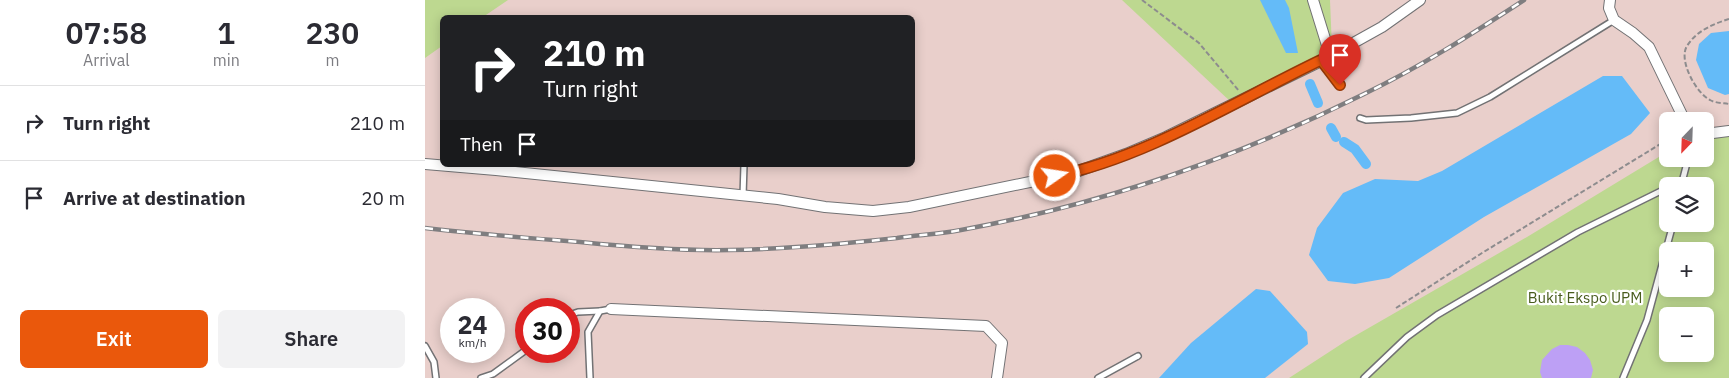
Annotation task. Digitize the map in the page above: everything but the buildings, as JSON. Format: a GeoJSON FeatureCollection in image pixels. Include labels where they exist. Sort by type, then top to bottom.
{"type":"FeatureCollection","features":[{"type":"Feature","properties":{"kind":"street"},"geometry":{"type":"LineString","coordinates":[[1313,0],[1325,58]]}},
{"type":"Feature","properties":{"kind":"street"},"geometry":{"type":"LineString","coordinates":[[460,167],[778,199],[825,207],[873,211],[909,207],[1073,173],[1126,154],[1325,58],[1382,27],[1420,0]]}},
{"type":"Feature","properties":{"kind":"street"},"geometry":{"type":"LineString","coordinates":[[1610,0],[1609,8],[1614,20],[1649,47],[1681,112]]}},
{"type":"Feature","properties":{"kind":"street"},"geometry":{"type":"LineString","coordinates":[[1714,133],[1729,131]]}},
{"type":"Feature","properties":{"kind":"street"},"geometry":{"type":"LineString","coordinates":[[425,164],[440,165]]}},
{"type":"Feature","properties":{"kind":"street"},"geometry":{"type":"LineString","coordinates":[[611,310],[987,326],[1002,343],[997,378]]}},
{"type":"Feature","properties":{"kind":"lane"},"geometry":{"type":"LineString","coordinates":[[1360,118],[1366,120],[1411,118],[1457,113],[1490,97],[1614,20]]}},
{"type":"Feature","properties":{"kind":"lane"},"geometry":{"type":"LineString","coordinates":[[1325,58],[1340,85]]}},
{"type":"Feature","properties":{"kind":"lane"},"geometry":{"type":"LineString","coordinates":[[743,196],[744,167]]}},
{"type":"Feature","properties":{"kind":"lane"},"geometry":{"type":"LineString","coordinates":[[1364,378],[1407,337],[1437,316],[1577,232],[1659,192]]}},
{"type":"Feature","properties":{"kind":"lane"},"geometry":{"type":"LineString","coordinates":[[1623,378],[1647,320],[1671,232]]}},
{"type":"Feature","properties":{"kind":"lane"},"geometry":{"type":"LineString","coordinates":[[580,312],[611,310]]}},
{"type":"Feature","properties":{"kind":"lane"},"geometry":{"type":"LineString","coordinates":[[590,378],[588,332],[600,312]]}},
{"type":"Feature","properties":{"kind":"lane"},"geometry":{"type":"LineString","coordinates":[[425,346],[434,362],[436,378]]}},
{"type":"Feature","properties":{"kind":"lane"},"geometry":{"type":"LineString","coordinates":[[1098,378],[1138,356]]}},
{"type":"Feature","properties":{"kind":"lane"},"geometry":{"type":"LineString","coordinates":[[481,378],[493,374],[515,358]]}},
{"type":"Feature","properties":{"kind":"path"},"geometry":{"type":"LineString","coordinates":[[1143,0],[1199,43],[1245,98]]}},
{"type":"Feature","properties":{"kind":"path"},"geometry":{"type":"LineString","coordinates":[[1729,19],[1714,24],[1697,35],[1685,48],[1684,62],[1695,86],[1710,100],[1729,104]]}},
{"type":"Feature","properties":{"kind":"path"},"geometry":{"type":"LineString","coordinates":[[1396,308],[1659,145]]}},
{"type":"Feature","properties":{"kind":"shaded area"},"geometry":{"type":"Polygon","coordinates":[[[425,0],[1729,0],[1729,378],[425,378],[425,0]]]}},
{"type":"Feature","properties":{"kind":"green space"},"geometry":{"type":"Polygon","coordinates":[[[425,0],[508,0],[486,15],[440,15],[440,47],[425,58],[425,0]]]}},
{"type":"Feature","properties":{"kind":"green space"},"geometry":{"type":"Polygon","coordinates":[[[1122,0],[1330,0],[1332,48],[1232,103],[1122,0]]]}},
{"type":"Feature","properties":{"kind":"green space","name":"Bukit Ekspo UPM"},"geometry":{"type":"Polygon","coordinates":[[[1729,131],[1729,378],[1289,378],[1346,341],[1527,237],[1659,157],[1659,168],[1714,168],[1714,136],[1729,131]]]}},
{"type":"Feature","properties":{"kind":"water"},"geometry":{"type":"Polygon","coordinates":[[[1260,0],[1285,0],[1289,8],[1298,53],[1286,53],[1260,0]]]}},
{"type":"Feature","properties":{"kind":"water"},"geometry":{"type":"Polygon","coordinates":[[[1729,31],[1729,94],[1725,95],[1708,88],[1696,60],[1699,44],[1711,33],[1729,31]]]}},
{"type":"Feature","properties":{"kind":"water"},"geometry":{"type":"Polygon","coordinates":[[[1603,76],[1622,76],[1650,113],[1631,134],[1484,217],[1389,278],[1355,284],[1328,281],[1309,255],[1317,228],[1343,193],[1375,179],[1418,181],[1442,171],[1603,76]]]}},
{"type":"Feature","properties":{"kind":"water"},"geometry":{"type":"Polygon","coordinates":[[[1256,289],[1270,291],[1307,332],[1308,344],[1265,378],[1159,378],[1191,343],[1256,289]]]}},
{"type":"Feature","properties":{"kind":"waterway"},"geometry":{"type":"LineString","coordinates":[[1310,84],[1318,103]]}},
{"type":"Feature","properties":{"kind":"waterway"},"geometry":{"type":"LineString","coordinates":[[1331,128],[1336,137]]}},
{"type":"Feature","properties":{"kind":"waterway"},"geometry":{"type":"LineString","coordinates":[[1344,142],[1355,149],[1366,164]]}},
{"type":"Feature","properties":{"kind":"railway"},"geometry":{"type":"LineString","coordinates":[[425,228],[636,247],[730,250],[814,246],[897,238],[953,231],[1014,219],[1117,193],[1217,159],[1266,139],[1405,73],[1465,38],[1524,0]]}},
{"type":"Feature","properties":{"kind":"route"},"geometry":{"type":"LineString","coordinates":[[1055,176],[1073,173],[1166,137],[1321,60],[1340,85]]}}]}
